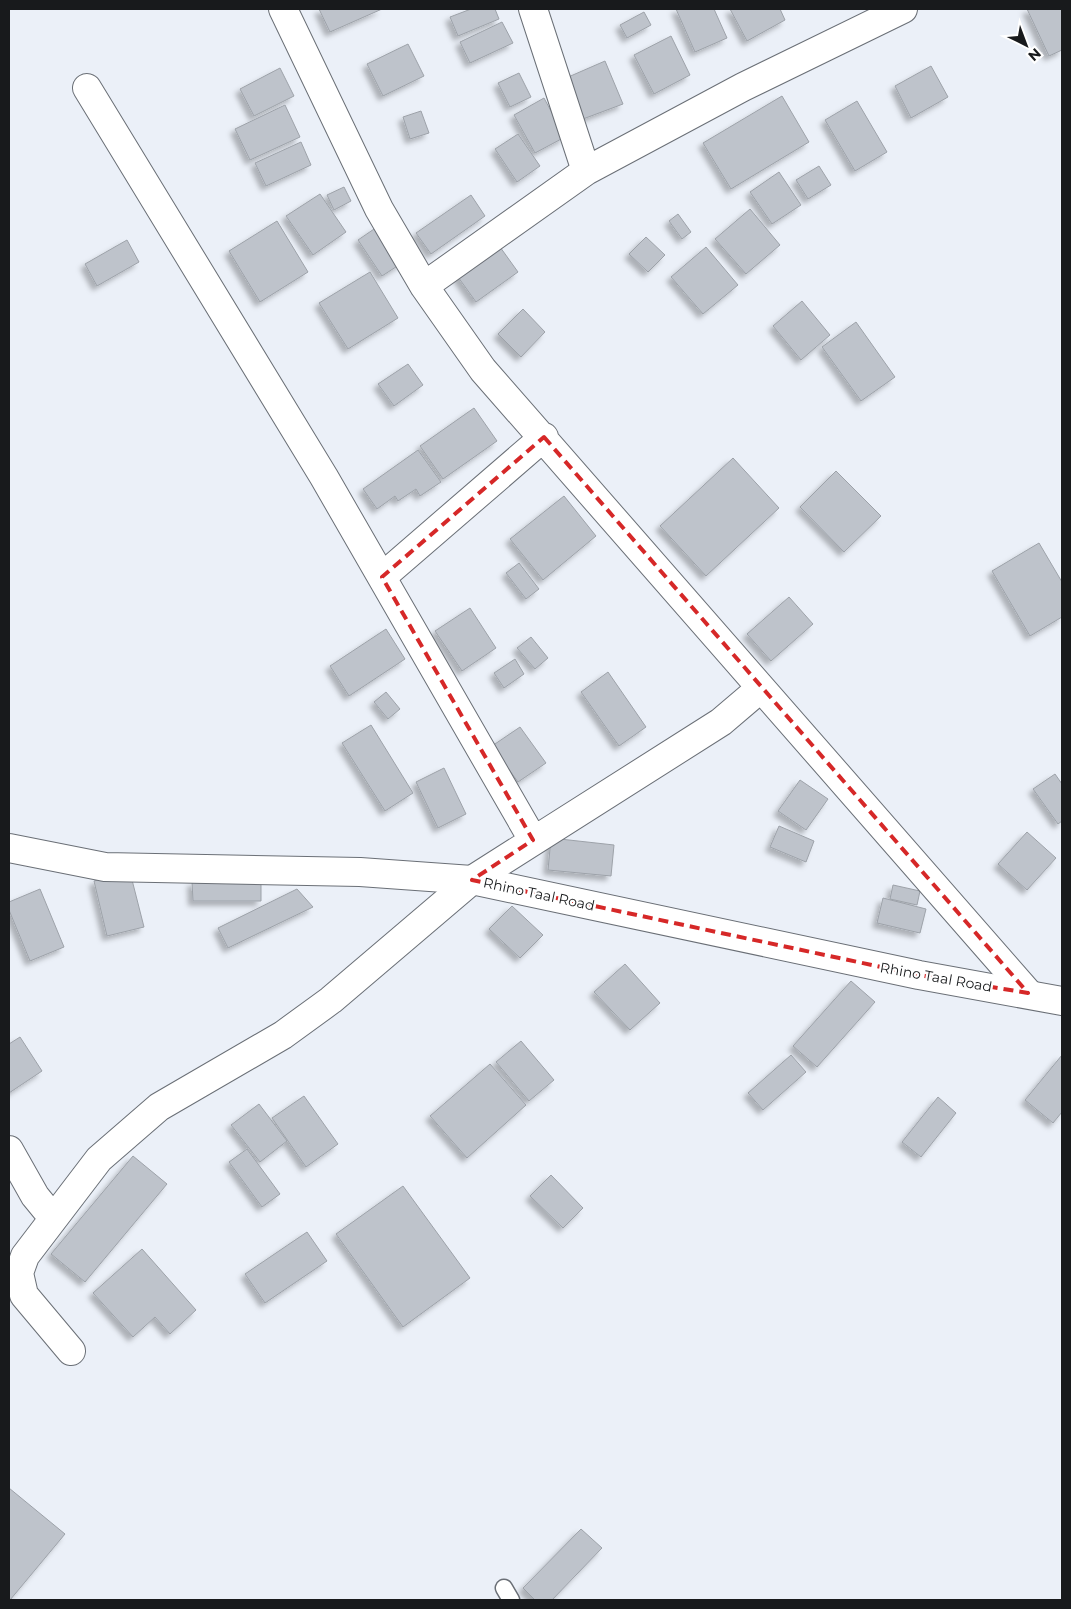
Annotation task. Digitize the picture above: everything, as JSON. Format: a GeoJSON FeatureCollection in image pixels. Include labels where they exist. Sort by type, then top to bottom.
{"type":"FeatureCollection","features":[{"type":"Feature","properties":{"kind":"street"},"geometry":{"type":"LineString","coordinates":[[283,9],[379,209],[424,286],[483,370],[1028,993]]}},
{"type":"Feature","properties":{"kind":"street"},"geometry":{"type":"LineString","coordinates":[[532,9],[586,171]]}},
{"type":"Feature","properties":{"kind":"street"},"geometry":{"type":"LineString","coordinates":[[424,286],[586,171],[743,87],[903,9]]}},
{"type":"Feature","properties":{"kind":"street"},"geometry":{"type":"LineString","coordinates":[[87,88],[195,263],[382,577],[533,840]]}},
{"type":"Feature","properties":{"kind":"street"},"geometry":{"type":"LineString","coordinates":[[382,577],[544,438]]}},
{"type":"Feature","properties":{"kind":"street"},"geometry":{"type":"LineString","coordinates":[[71,1351],[24,1295],[14,1276],[25,1256],[99,1159],[159,1107],[283,1034],[330,1000],[472,880],[721,722],[761,688]]}},
{"type":"Feature","properties":{"kind":"street","name":"Rhino Taal Road"},"geometry":{"type":"LineString","coordinates":[[9,848],[105,867],[360,872],[472,880],[919,975],[1028,993],[1062,1001]]}},
{"type":"Feature","properties":{"kind":"street"},"geometry":{"type":"LineString","coordinates":[[9,1150],[35,1196],[53,1218]]}},
{"type":"Feature","properties":{"kind":"highlighted area"},"geometry":{"type":"Polygon","coordinates":[[[544,437],[1028,993],[919,975],[472,880],[533,840],[382,577],[544,437]]]}},
{"type":"Feature","properties":{"kind":"building"},"geometry":{"type":"Polygon","coordinates":[[[319,9],[382,9],[330,32],[319,9]]]}},
{"type":"Feature","properties":{"kind":"building"},"geometry":{"type":"Polygon","coordinates":[[[471,9],[495,9],[499,19],[458,36],[450,17],[471,9]]]}},
{"type":"Feature","properties":{"kind":"building"},"geometry":{"type":"Polygon","coordinates":[[[676,9],[714,9],[727,38],[695,52],[676,9]]]}},
{"type":"Feature","properties":{"kind":"building"},"geometry":{"type":"Polygon","coordinates":[[[730,9],[780,9],[785,20],[747,41],[730,9]]]}},
{"type":"Feature","properties":{"kind":"building"},"geometry":{"type":"Polygon","coordinates":[[[1027,9],[1062,9],[1062,50],[1049,56],[1027,9]]]}},
{"type":"Feature","properties":{"kind":"building"},"geometry":{"type":"Polygon","coordinates":[[[644,12],[651,25],[627,38],[620,25],[644,12]]]}},
{"type":"Feature","properties":{"kind":"building"},"geometry":{"type":"Polygon","coordinates":[[[502,22],[513,43],[470,63],[460,42],[502,22]]]}},
{"type":"Feature","properties":{"kind":"building"},"geometry":{"type":"Polygon","coordinates":[[[671,36],[690,75],[654,94],[634,55],[671,36]]]}},
{"type":"Feature","properties":{"kind":"building"},"geometry":{"type":"Polygon","coordinates":[[[408,44],[424,76],[383,96],[367,64],[408,44]]]}},
{"type":"Feature","properties":{"kind":"building"},"geometry":{"type":"Polygon","coordinates":[[[605,61],[623,104],[583,119],[566,78],[605,61]]]}},
{"type":"Feature","properties":{"kind":"building"},"geometry":{"type":"Polygon","coordinates":[[[931,66],[948,97],[911,118],[895,86],[931,66]]]}},
{"type":"Feature","properties":{"kind":"building"},"geometry":{"type":"Polygon","coordinates":[[[280,68],[294,96],[254,116],[240,89],[280,68]]]}},
{"type":"Feature","properties":{"kind":"building"},"geometry":{"type":"Polygon","coordinates":[[[519,73],[531,97],[510,107],[498,83],[519,73]]]}},
{"type":"Feature","properties":{"kind":"building"},"geometry":{"type":"Polygon","coordinates":[[[782,96],[809,142],[731,189],[703,143],[782,96]]]}},
{"type":"Feature","properties":{"kind":"building"},"geometry":{"type":"Polygon","coordinates":[[[544,98],[565,137],[535,153],[514,115],[544,98]]]}},
{"type":"Feature","properties":{"kind":"building"},"geometry":{"type":"Polygon","coordinates":[[[857,101],[887,152],[855,171],[825,120],[857,101]]]}},
{"type":"Feature","properties":{"kind":"building"},"geometry":{"type":"Polygon","coordinates":[[[285,105],[300,137],[250,160],[235,129],[285,105]]]}},
{"type":"Feature","properties":{"kind":"building"},"geometry":{"type":"Polygon","coordinates":[[[421,111],[429,133],[410,139],[403,117],[421,111]]]}},
{"type":"Feature","properties":{"kind":"building"},"geometry":{"type":"Polygon","coordinates":[[[518,134],[540,166],[517,182],[495,149],[518,134]]]}},
{"type":"Feature","properties":{"kind":"building"},"geometry":{"type":"Polygon","coordinates":[[[301,142],[311,165],[266,186],[255,163],[301,142]]]}},
{"type":"Feature","properties":{"kind":"building"},"geometry":{"type":"Polygon","coordinates":[[[819,166],[831,185],[808,199],[796,180],[819,166]]]}},
{"type":"Feature","properties":{"kind":"building"},"geometry":{"type":"Polygon","coordinates":[[[779,172],[801,205],[772,224],[750,192],[779,172]]]}},
{"type":"Feature","properties":{"kind":"building"},"geometry":{"type":"Polygon","coordinates":[[[344,187],[351,201],[334,210],[327,195],[344,187]]]}},
{"type":"Feature","properties":{"kind":"building"},"geometry":{"type":"Polygon","coordinates":[[[320,194],[346,232],[313,255],[286,216],[320,194]]]}},
{"type":"Feature","properties":{"kind":"building"},"geometry":{"type":"Polygon","coordinates":[[[471,195],[485,216],[431,254],[416,233],[471,195]]]}},
{"type":"Feature","properties":{"kind":"building"},"geometry":{"type":"Polygon","coordinates":[[[750,209],[780,245],[746,274],[715,239],[750,209]]]}},
{"type":"Feature","properties":{"kind":"building"},"geometry":{"type":"Polygon","coordinates":[[[678,214],[691,232],[682,239],[669,221],[678,214]]]}},
{"type":"Feature","properties":{"kind":"building"},"geometry":{"type":"Polygon","coordinates":[[[277,221],[308,272],[260,302],[229,251],[277,221]]]}},
{"type":"Feature","properties":{"kind":"building"},"geometry":{"type":"Polygon","coordinates":[[[377,227],[402,263],[382,276],[358,240],[377,227]]]}},
{"type":"Feature","properties":{"kind":"building"},"geometry":{"type":"Polygon","coordinates":[[[646,237],[665,255],[648,272],[629,254],[646,237]]]}},
{"type":"Feature","properties":{"kind":"building"},"geometry":{"type":"Polygon","coordinates":[[[127,240],[139,262],[97,286],[85,264],[127,240]]]}},
{"type":"Feature","properties":{"kind":"building"},"geometry":{"type":"Polygon","coordinates":[[[495,240],[518,272],[476,302],[453,270],[495,240]]]}},
{"type":"Feature","properties":{"kind":"building"},"geometry":{"type":"Polygon","coordinates":[[[706,247],[738,285],[703,314],[671,277],[706,247]]]}},
{"type":"Feature","properties":{"kind":"building"},"geometry":{"type":"Polygon","coordinates":[[[370,272],[398,318],[348,349],[319,303],[370,272]]]}},
{"type":"Feature","properties":{"kind":"building"},"geometry":{"type":"Polygon","coordinates":[[[802,301],[830,335],[801,360],[773,326],[802,301]]]}},
{"type":"Feature","properties":{"kind":"building"},"geometry":{"type":"Polygon","coordinates":[[[523,309],[545,332],[521,357],[498,334],[523,309]]]}},
{"type":"Feature","properties":{"kind":"building"},"geometry":{"type":"Polygon","coordinates":[[[856,322],[895,377],[861,401],[822,347],[856,322]]]}},
{"type":"Feature","properties":{"kind":"building"},"geometry":{"type":"Polygon","coordinates":[[[408,364],[423,385],[394,406],[378,384],[408,364]]]}},
{"type":"Feature","properties":{"kind":"building"},"geometry":{"type":"Polygon","coordinates":[[[474,408],[497,441],[443,479],[420,446],[474,408]]]}},
{"type":"Feature","properties":{"kind":"building"},"geometry":{"type":"Polygon","coordinates":[[[418,450],[441,482],[420,496],[416,489],[398,501],[395,496],[377,509],[363,489],[418,450]]]}},
{"type":"Feature","properties":{"kind":"building"},"geometry":{"type":"Polygon","coordinates":[[[733,458],[779,508],[706,576],[660,526],[733,458]]]}},
{"type":"Feature","properties":{"kind":"building"},"geometry":{"type":"Polygon","coordinates":[[[836,471],[881,516],[844,552],[800,507],[836,471]]]}},
{"type":"Feature","properties":{"kind":"building"},"geometry":{"type":"Polygon","coordinates":[[[564,496],[596,536],[543,580],[510,539],[564,496]]]}},
{"type":"Feature","properties":{"kind":"building"},"geometry":{"type":"Polygon","coordinates":[[[1039,543],[1062,582],[1062,617],[1030,636],[992,571],[1039,543]]]}},
{"type":"Feature","properties":{"kind":"building"},"geometry":{"type":"Polygon","coordinates":[[[519,563],[539,589],[526,599],[506,573],[519,563]]]}},
{"type":"Feature","properties":{"kind":"building"},"geometry":{"type":"Polygon","coordinates":[[[789,597],[813,624],[771,661],[747,634],[789,597]]]}},
{"type":"Feature","properties":{"kind":"building"},"geometry":{"type":"Polygon","coordinates":[[[470,608],[496,648],[462,671],[435,631],[470,608]]]}},
{"type":"Feature","properties":{"kind":"building"},"geometry":{"type":"Polygon","coordinates":[[[386,629],[405,659],[349,696],[330,666],[386,629]]]}},
{"type":"Feature","properties":{"kind":"building"},"geometry":{"type":"Polygon","coordinates":[[[531,637],[548,658],[535,669],[517,648],[531,637]]]}},
{"type":"Feature","properties":{"kind":"building"},"geometry":{"type":"Polygon","coordinates":[[[515,659],[524,674],[504,688],[494,673],[515,659]]]}},
{"type":"Feature","properties":{"kind":"building"},"geometry":{"type":"Polygon","coordinates":[[[608,672],[646,727],[619,746],[581,692],[608,672]]]}},
{"type":"Feature","properties":{"kind":"building"},"geometry":{"type":"Polygon","coordinates":[[[386,692],[400,709],[388,719],[374,702],[386,692]]]}},
{"type":"Feature","properties":{"kind":"building"},"geometry":{"type":"Polygon","coordinates":[[[371,725],[413,793],[385,811],[342,743],[371,725]]]}},
{"type":"Feature","properties":{"kind":"building"},"geometry":{"type":"Polygon","coordinates":[[[520,727],[546,763],[518,782],[492,746],[520,727]]]}},
{"type":"Feature","properties":{"kind":"building"},"geometry":{"type":"Polygon","coordinates":[[[444,768],[466,814],[438,828],[416,782],[444,768]]]}},
{"type":"Feature","properties":{"kind":"building"},"geometry":{"type":"Polygon","coordinates":[[[1055,774],[1062,784],[1062,821],[1058,824],[1033,789],[1055,774]]]}},
{"type":"Feature","properties":{"kind":"building"},"geometry":{"type":"Polygon","coordinates":[[[800,780],[828,799],[806,830],[778,811],[800,780]]]}},
{"type":"Feature","properties":{"kind":"building"},"geometry":{"type":"Polygon","coordinates":[[[779,826],[814,841],[806,862],[770,847],[779,826]]]}},
{"type":"Feature","properties":{"kind":"building"},"geometry":{"type":"Polygon","coordinates":[[[1027,832],[1056,858],[1027,890],[998,864],[1027,832]]]}},
{"type":"Feature","properties":{"kind":"building"},"geometry":{"type":"Polygon","coordinates":[[[551,838],[614,845],[611,876],[548,870],[551,838]]]}},
{"type":"Feature","properties":{"kind":"building"},"geometry":{"type":"Polygon","coordinates":[[[130,872],[144,927],[107,936],[94,881],[130,872]]]}},
{"type":"Feature","properties":{"kind":"building"},"geometry":{"type":"Polygon","coordinates":[[[261,881],[261,901],[193,901],[192,882],[261,881]]]}},
{"type":"Feature","properties":{"kind":"building"},"geometry":{"type":"Polygon","coordinates":[[[893,885],[920,891],[917,905],[890,899],[893,885]]]}},
{"type":"Feature","properties":{"kind":"building"},"geometry":{"type":"Polygon","coordinates":[[[40,889],[64,947],[30,961],[9,910],[9,902],[40,889]]]}},
{"type":"Feature","properties":{"kind":"building"},"geometry":{"type":"Polygon","coordinates":[[[297,889],[313,907],[228,948],[218,928],[297,889]]]}},
{"type":"Feature","properties":{"kind":"building"},"geometry":{"type":"Polygon","coordinates":[[[883,898],[926,909],[920,933],[877,923],[883,898]]]}},
{"type":"Feature","properties":{"kind":"building"},"geometry":{"type":"Polygon","coordinates":[[[512,906],[543,935],[520,958],[489,929],[512,906]]]}},
{"type":"Feature","properties":{"kind":"building"},"geometry":{"type":"Polygon","coordinates":[[[625,964],[660,1003],[630,1030],[594,992],[625,964]]]}},
{"type":"Feature","properties":{"kind":"building"},"geometry":{"type":"Polygon","coordinates":[[[851,981],[875,1002],[817,1067],[793,1046],[851,981]]]}},
{"type":"Feature","properties":{"kind":"building"},"geometry":{"type":"Polygon","coordinates":[[[20,1037],[42,1071],[9,1093],[9,1044],[20,1037]]]}},
{"type":"Feature","properties":{"kind":"building"},"geometry":{"type":"Polygon","coordinates":[[[521,1041],[554,1080],[529,1101],[496,1062],[521,1041]]]}},
{"type":"Feature","properties":{"kind":"building"},"geometry":{"type":"Polygon","coordinates":[[[791,1055],[806,1072],[763,1110],[748,1093],[791,1055]]]}},
{"type":"Feature","properties":{"kind":"building"},"geometry":{"type":"Polygon","coordinates":[[[1062,1055],[1062,1112],[1053,1123],[1025,1100],[1062,1055]]]}},
{"type":"Feature","properties":{"kind":"building"},"geometry":{"type":"Polygon","coordinates":[[[490,1064],[526,1105],[467,1158],[430,1116],[490,1064]]]}},
{"type":"Feature","properties":{"kind":"building"},"geometry":{"type":"Polygon","coordinates":[[[304,1096],[338,1144],[306,1167],[272,1118],[304,1096]]]}},
{"type":"Feature","properties":{"kind":"building"},"geometry":{"type":"Polygon","coordinates":[[[938,1097],[956,1113],[921,1157],[902,1142],[938,1097]]]}},
{"type":"Feature","properties":{"kind":"building"},"geometry":{"type":"Polygon","coordinates":[[[259,1104],[287,1141],[260,1162],[231,1125],[259,1104]]]}},
{"type":"Feature","properties":{"kind":"building"},"geometry":{"type":"Polygon","coordinates":[[[247,1149],[280,1194],[262,1207],[229,1162],[247,1149]]]}},
{"type":"Feature","properties":{"kind":"building"},"geometry":{"type":"Polygon","coordinates":[[[133,1156],[167,1184],[85,1282],[51,1254],[133,1156]]]}},
{"type":"Feature","properties":{"kind":"building"},"geometry":{"type":"Polygon","coordinates":[[[551,1175],[583,1208],[563,1228],[530,1196],[551,1175]]]}},
{"type":"Feature","properties":{"kind":"building"},"geometry":{"type":"Polygon","coordinates":[[[403,1186],[470,1278],[403,1327],[336,1234],[403,1186]]]}},
{"type":"Feature","properties":{"kind":"building"},"geometry":{"type":"Polygon","coordinates":[[[307,1232],[327,1261],[265,1303],[245,1274],[307,1232]]]}},
{"type":"Feature","properties":{"kind":"building"},"geometry":{"type":"Polygon","coordinates":[[[142,1249],[196,1310],[170,1334],[155,1317],[133,1337],[93,1293],[142,1249]]]}},
{"type":"Feature","properties":{"kind":"building"},"geometry":{"type":"Polygon","coordinates":[[[9,1488],[65,1534],[10,1600],[9,1600],[9,1488]]]}},
{"type":"Feature","properties":{"kind":"building"},"geometry":{"type":"Polygon","coordinates":[[[581,1529],[602,1548],[552,1600],[535,1600],[523,1588],[581,1529]]]}}]}
